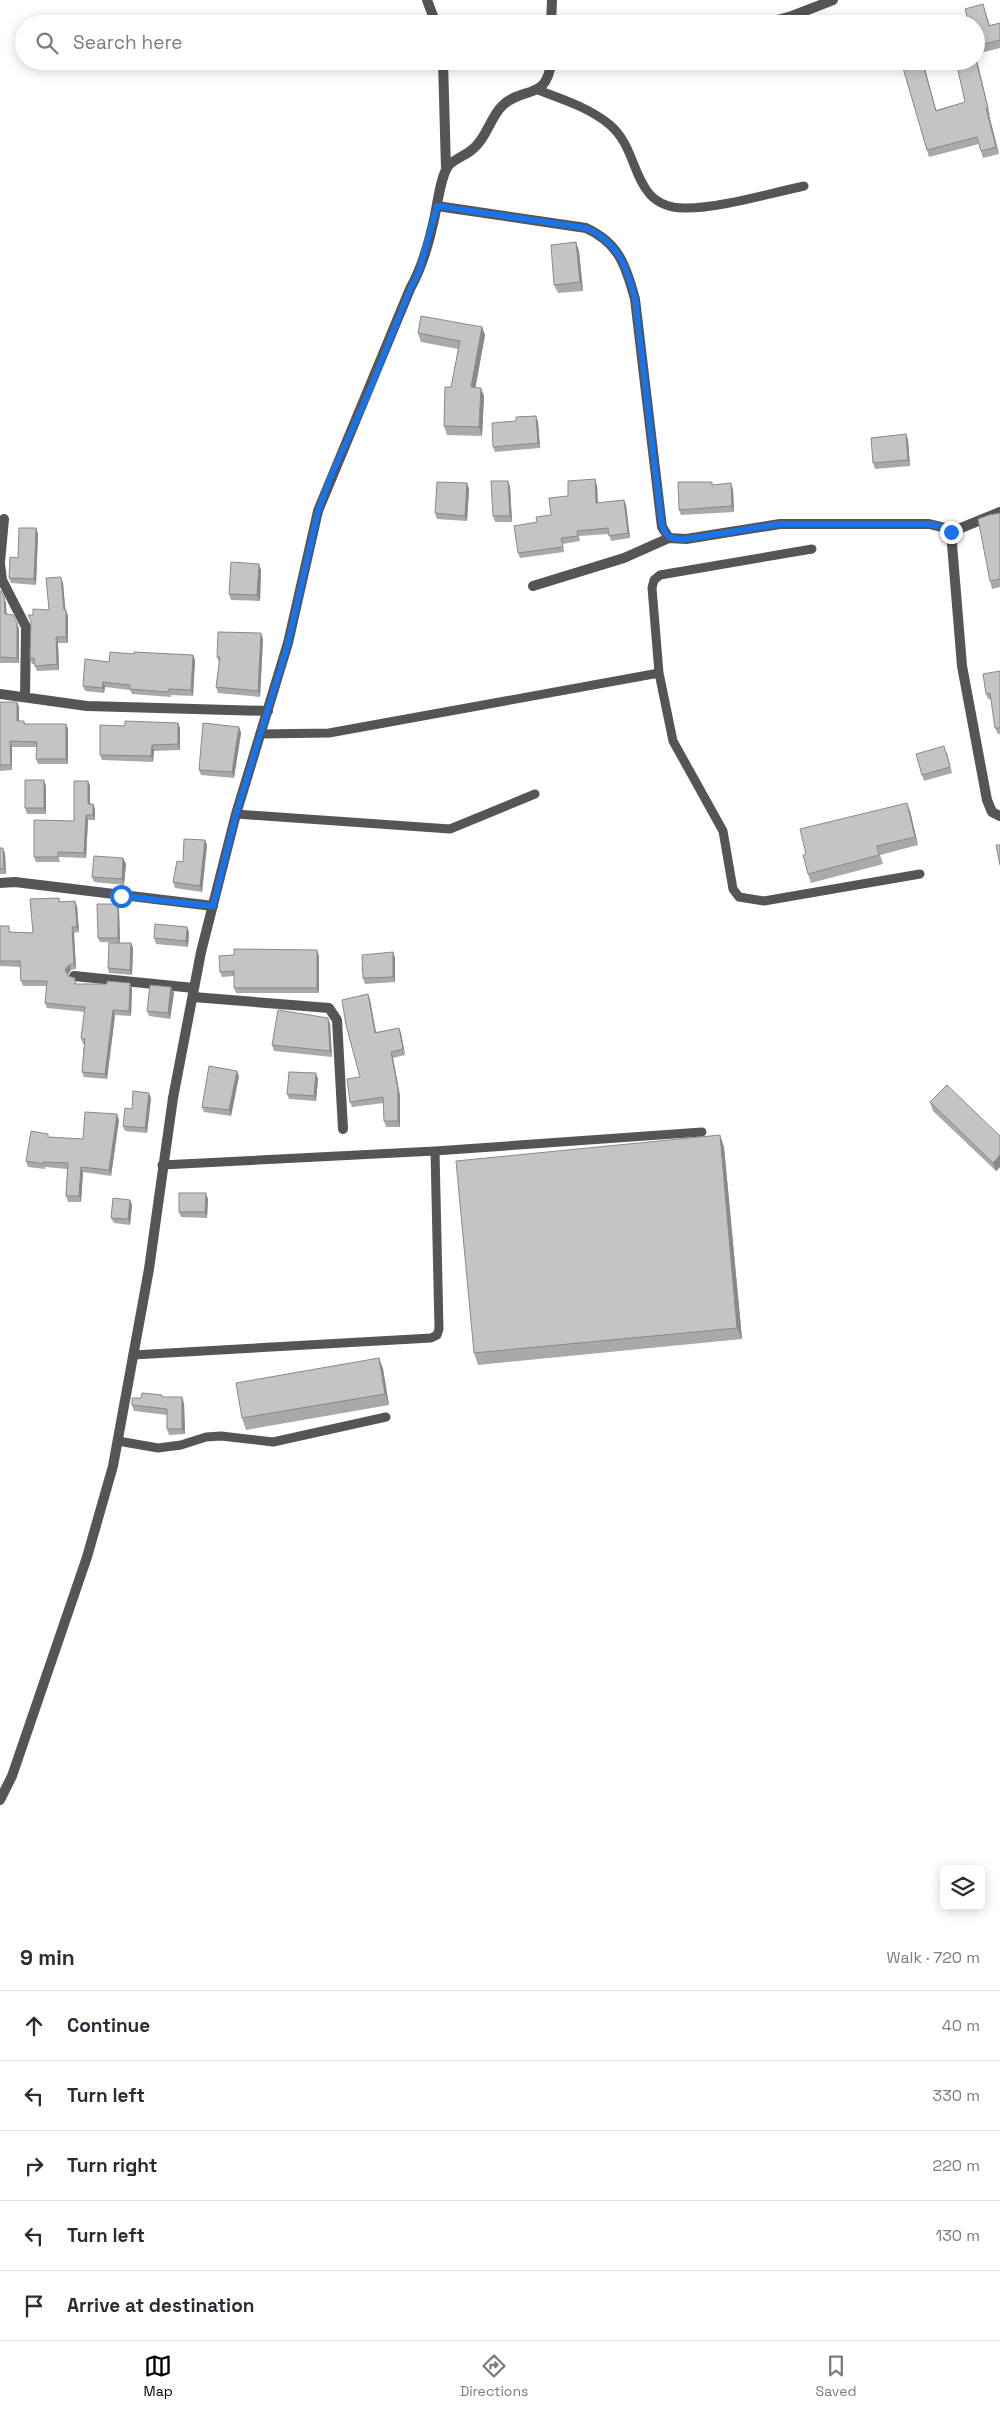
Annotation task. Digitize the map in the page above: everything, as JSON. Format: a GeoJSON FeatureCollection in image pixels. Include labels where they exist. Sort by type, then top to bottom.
{"type":"FeatureCollection","features":[{"type":"Feature","properties":{"kind":"street"},"geometry":{"type":"LineString","coordinates":[[426,0],[432,15]]}},
{"type":"Feature","properties":{"kind":"street"},"geometry":{"type":"LineString","coordinates":[[552,0],[552,15]]}},
{"type":"Feature","properties":{"kind":"street"},"geometry":{"type":"LineString","coordinates":[[795,15],[833,0]]}},
{"type":"Feature","properties":{"kind":"street"},"geometry":{"type":"LineString","coordinates":[[0,1800],[12,1776],[100,1517],[118,1441],[149,1269],[162,1165],[193,992],[236,814],[288,643],[318,511],[330,478],[368,394],[419,271],[437,206],[446,169],[443,70]]}},
{"type":"Feature","properties":{"kind":"street"},"geometry":{"type":"LineString","coordinates":[[446,169],[452,162],[474,148],[502,106],[538,90],[550,74],[550,70]]}},
{"type":"Feature","properties":{"kind":"street"},"geometry":{"type":"LineString","coordinates":[[437,206],[586,228],[601,235],[615,249],[624,264],[635,299],[661,520],[662,527],[669,538],[674,540],[686,539],[790,524],[929,524],[946,528],[951,532],[962,666],[987,800],[992,812],[1000,816]]}},
{"type":"Feature","properties":{"kind":"street"},"geometry":{"type":"LineString","coordinates":[[951,532],[1000,512]]}},
{"type":"Feature","properties":{"kind":"street"},"geometry":{"type":"LineString","coordinates":[[4,519],[0,563],[2,580],[26,627],[25,697]]}},
{"type":"Feature","properties":{"kind":"street"},"geometry":{"type":"LineString","coordinates":[[533,586],[624,558],[669,538]]}},
{"type":"Feature","properties":{"kind":"street"},"geometry":{"type":"LineString","coordinates":[[0,694],[87,706],[268,711]]}},
{"type":"Feature","properties":{"kind":"street"},"geometry":{"type":"LineString","coordinates":[[0,882],[15,882],[213,906]]}},
{"type":"Feature","properties":{"kind":"street"},"geometry":{"type":"LineString","coordinates":[[74,976],[329,1008],[337,1020],[343,1129]]}},
{"type":"Feature","properties":{"kind":"lane"},"geometry":{"type":"LineString","coordinates":[[538,90],[578,106],[611,125],[625,143],[648,195],[662,203],[683,208],[718,204],[804,186]]}},
{"type":"Feature","properties":{"kind":"lane"},"geometry":{"type":"LineString","coordinates":[[812,550],[660,575],[657,578],[652,588],[658,673],[673,741],[723,831],[733,889],[739,897],[764,901],[920,874]]}},
{"type":"Feature","properties":{"kind":"lane"},"geometry":{"type":"LineString","coordinates":[[260,734],[329,733],[658,673]]}},
{"type":"Feature","properties":{"kind":"lane"},"geometry":{"type":"LineString","coordinates":[[236,814],[450,829],[535,794]]}},
{"type":"Feature","properties":{"kind":"lane"},"geometry":{"type":"LineString","coordinates":[[162,1165],[435,1151],[702,1132]]}},
{"type":"Feature","properties":{"kind":"lane"},"geometry":{"type":"LineString","coordinates":[[133,1355],[431,1338],[437,1335],[439,1329],[435,1151]]}},
{"type":"Feature","properties":{"kind":"lane"},"geometry":{"type":"LineString","coordinates":[[118,1441],[158,1448],[181,1445],[206,1437],[221,1436],[273,1442],[386,1417]]}},
{"type":"Feature","properties":{"kind":"building"},"geometry":{"type":"Polygon","coordinates":[[[983,4],[989,26],[1000,23],[1000,40],[985,44],[985,15],[967,15],[965,9],[983,4]]]}},
{"type":"Feature","properties":{"kind":"building"},"geometry":{"type":"Polygon","coordinates":[[[904,70],[925,70],[936,111],[965,102],[958,70],[978,70],[996,147],[981,151],[977,137],[927,150],[904,70]]]}},
{"type":"Feature","properties":{"kind":"building"},"geometry":{"type":"Polygon","coordinates":[[[576,242],[580,282],[554,285],[551,245],[576,242]]]}},
{"type":"Feature","properties":{"kind":"building"},"geometry":{"type":"Polygon","coordinates":[[[421,316],[482,327],[471,387],[481,388],[479,427],[444,426],[445,387],[451,387],[460,341],[418,333],[421,316]]]}},
{"type":"Feature","properties":{"kind":"building"},"geometry":{"type":"Polygon","coordinates":[[[536,416],[538,443],[493,447],[492,423],[516,421],[516,417],[536,416]]]}},
{"type":"Feature","properties":{"kind":"building"},"geometry":{"type":"Polygon","coordinates":[[[906,434],[908,460],[873,463],[871,438],[906,434]]]}},
{"type":"Feature","properties":{"kind":"building"},"geometry":{"type":"Polygon","coordinates":[[[595,479],[596,503],[624,500],[628,533],[609,536],[608,528],[577,531],[578,536],[561,538],[563,547],[518,553],[514,526],[537,522],[536,517],[551,515],[549,498],[568,496],[568,481],[595,479]]]}},
{"type":"Feature","properties":{"kind":"building"},"geometry":{"type":"Polygon","coordinates":[[[491,481],[508,481],[510,516],[493,516],[491,481]]]}},
{"type":"Feature","properties":{"kind":"building"},"geometry":{"type":"Polygon","coordinates":[[[437,482],[467,483],[465,516],[435,513],[437,482]]]}},
{"type":"Feature","properties":{"kind":"building"},"geometry":{"type":"Polygon","coordinates":[[[678,482],[712,482],[712,485],[731,483],[732,506],[679,510],[678,482]]]}},
{"type":"Feature","properties":{"kind":"building"},"geometry":{"type":"Polygon","coordinates":[[[1000,513],[1000,579],[990,581],[978,519],[1000,513]]]}},
{"type":"Feature","properties":{"kind":"building"},"geometry":{"type":"Polygon","coordinates":[[[19,528],[36,528],[34,579],[9,578],[10,557],[18,558],[19,528]]]}},
{"type":"Feature","properties":{"kind":"building"},"geometry":{"type":"Polygon","coordinates":[[[231,562],[259,564],[257,595],[229,594],[231,562]]]}},
{"type":"Feature","properties":{"kind":"building"},"geometry":{"type":"Polygon","coordinates":[[[61,577],[64,610],[66,610],[66,637],[56,637],[57,664],[35,666],[34,658],[30,658],[31,621],[28,615],[33,615],[33,609],[49,610],[46,578],[61,577]]]}},
{"type":"Feature","properties":{"kind":"building"},"geometry":{"type":"Polygon","coordinates":[[[0,591],[4,597],[5,614],[13,615],[17,623],[17,658],[0,657],[0,591]]]}},
{"type":"Feature","properties":{"kind":"building"},"geometry":{"type":"Polygon","coordinates":[[[218,632],[261,633],[258,691],[216,687],[220,657],[217,657],[218,632]]]}},
{"type":"Feature","properties":{"kind":"building"},"geometry":{"type":"Polygon","coordinates":[[[110,652],[193,655],[191,690],[169,689],[168,692],[130,689],[130,685],[103,682],[102,688],[83,686],[85,659],[109,662],[110,652]]]}},
{"type":"Feature","properties":{"kind":"building"},"geometry":{"type":"Polygon","coordinates":[[[1000,671],[1000,728],[995,728],[990,693],[986,694],[983,674],[1000,671]]]}},
{"type":"Feature","properties":{"kind":"building"},"geometry":{"type":"Polygon","coordinates":[[[0,702],[17,702],[17,721],[24,721],[24,724],[66,724],[66,759],[36,759],[37,742],[10,741],[11,765],[0,765],[0,702]]]}},
{"type":"Feature","properties":{"kind":"building"},"geometry":{"type":"Polygon","coordinates":[[[125,721],[178,723],[178,744],[152,745],[151,756],[100,755],[100,725],[125,726],[125,721]]]}},
{"type":"Feature","properties":{"kind":"building"},"geometry":{"type":"Polygon","coordinates":[[[203,723],[239,727],[232,772],[199,770],[203,723]]]}},
{"type":"Feature","properties":{"kind":"building"},"geometry":{"type":"Polygon","coordinates":[[[944,746],[950,767],[922,775],[916,754],[944,746]]]}},
{"type":"Feature","properties":{"kind":"building"},"geometry":{"type":"Polygon","coordinates":[[[25,780],[44,780],[44,808],[25,808],[25,780]]]}},
{"type":"Feature","properties":{"kind":"building"},"geometry":{"type":"Polygon","coordinates":[[[74,781],[88,781],[88,804],[93,804],[93,815],[86,815],[84,853],[58,852],[58,857],[34,857],[34,820],[74,821],[74,781]]]}},
{"type":"Feature","properties":{"kind":"building"},"geometry":{"type":"Polygon","coordinates":[[[907,803],[915,837],[877,846],[879,855],[808,874],[803,855],[806,854],[800,829],[907,803]]]}},
{"type":"Feature","properties":{"kind":"building"},"geometry":{"type":"Polygon","coordinates":[[[184,839],[205,840],[200,886],[173,882],[177,861],[183,862],[184,839]]]}},
{"type":"Feature","properties":{"kind":"building"},"geometry":{"type":"Polygon","coordinates":[[[996,845],[1000,845],[1000,865],[996,845]]]}},
{"type":"Feature","properties":{"kind":"building"},"geometry":{"type":"Polygon","coordinates":[[[0,848],[3,848],[4,868],[0,869],[0,848]]]}},
{"type":"Feature","properties":{"kind":"building"},"geometry":{"type":"Polygon","coordinates":[[[94,856],[123,858],[122,879],[92,877],[94,856]]]}},
{"type":"Feature","properties":{"kind":"building"},"geometry":{"type":"Polygon","coordinates":[[[59,898],[59,902],[75,901],[77,927],[72,927],[74,964],[69,965],[65,970],[68,976],[75,978],[75,984],[107,984],[107,981],[130,983],[129,1011],[113,1010],[105,1074],[82,1072],[85,1039],[81,1038],[85,1007],[45,1003],[47,981],[21,981],[20,961],[0,961],[0,926],[9,926],[9,932],[33,933],[30,899],[59,898]]]}},
{"type":"Feature","properties":{"kind":"building"},"geometry":{"type":"Polygon","coordinates":[[[97,904],[118,904],[118,938],[98,938],[97,904]]]}},
{"type":"Feature","properties":{"kind":"building"},"geometry":{"type":"Polygon","coordinates":[[[155,924],[187,927],[186,941],[154,938],[155,924]]]}},
{"type":"Feature","properties":{"kind":"building"},"geometry":{"type":"Polygon","coordinates":[[[109,943],[131,943],[130,970],[108,968],[109,943]]]}},
{"type":"Feature","properties":{"kind":"building"},"geometry":{"type":"Polygon","coordinates":[[[234,949],[317,950],[317,988],[234,988],[234,971],[220,972],[219,956],[234,955],[234,949]]]}},
{"type":"Feature","properties":{"kind":"building"},"geometry":{"type":"Polygon","coordinates":[[[393,952],[393,977],[363,978],[362,955],[393,952]]]}},
{"type":"Feature","properties":{"kind":"building"},"geometry":{"type":"Polygon","coordinates":[[[150,985],[171,987],[168,1013],[147,1011],[150,985]]]}},
{"type":"Feature","properties":{"kind":"building"},"geometry":{"type":"Polygon","coordinates":[[[368,994],[375,1033],[399,1028],[403,1049],[391,1052],[398,1090],[398,1121],[384,1121],[383,1097],[350,1102],[347,1079],[360,1077],[346,1025],[342,1000],[368,994]]]}},
{"type":"Feature","properties":{"kind":"building"},"geometry":{"type":"Polygon","coordinates":[[[278,1010],[328,1018],[330,1051],[272,1045],[278,1010]]]}},
{"type":"Feature","properties":{"kind":"building"},"geometry":{"type":"Polygon","coordinates":[[[209,1066],[237,1071],[229,1110],[202,1107],[209,1066]]]}},
{"type":"Feature","properties":{"kind":"building"},"geometry":{"type":"Polygon","coordinates":[[[289,1072],[316,1073],[314,1096],[287,1094],[289,1072]]]}},
{"type":"Feature","properties":{"kind":"building"},"geometry":{"type":"Polygon","coordinates":[[[947,1085],[1000,1136],[1000,1155],[993,1163],[930,1102],[947,1085]]]}},
{"type":"Feature","properties":{"kind":"building"},"geometry":{"type":"Polygon","coordinates":[[[133,1091],[149,1093],[145,1128],[123,1126],[125,1108],[132,1109],[133,1091]]]}},
{"type":"Feature","properties":{"kind":"building"},"geometry":{"type":"Polygon","coordinates":[[[85,1112],[117,1114],[109,1170],[81,1167],[79,1196],[66,1196],[68,1163],[43,1162],[43,1164],[26,1161],[31,1131],[48,1134],[48,1137],[83,1139],[85,1112]]]}},
{"type":"Feature","properties":{"kind":"building"},"geometry":{"type":"Polygon","coordinates":[[[720,1135],[737,1328],[474,1353],[456,1161],[720,1135]]]}},
{"type":"Feature","properties":{"kind":"building"},"geometry":{"type":"Polygon","coordinates":[[[179,1193],[206,1193],[205,1212],[179,1212],[179,1193]]]}},
{"type":"Feature","properties":{"kind":"building"},"geometry":{"type":"Polygon","coordinates":[[[113,1198],[130,1200],[128,1219],[111,1218],[113,1198]]]}},
{"type":"Feature","properties":{"kind":"building"},"geometry":{"type":"Polygon","coordinates":[[[379,1358],[385,1394],[242,1418],[236,1383],[379,1358]]]}},
{"type":"Feature","properties":{"kind":"building"},"geometry":{"type":"Polygon","coordinates":[[[142,1393],[162,1395],[162,1397],[182,1397],[182,1429],[167,1429],[167,1409],[132,1405],[132,1398],[141,1398],[142,1393]]]}},
{"type":"Feature","properties":{"kind":"route"},"geometry":{"type":"LineString","coordinates":[[121,896],[213,906],[236,814],[288,643],[318,511],[330,478],[368,394],[419,271],[434,224],[437,206],[586,228],[601,235],[615,249],[624,264],[635,299],[661,520],[662,527],[669,538],[674,540],[686,539],[720,532],[780,524],[929,524],[939,525],[951,532]]}}]}
